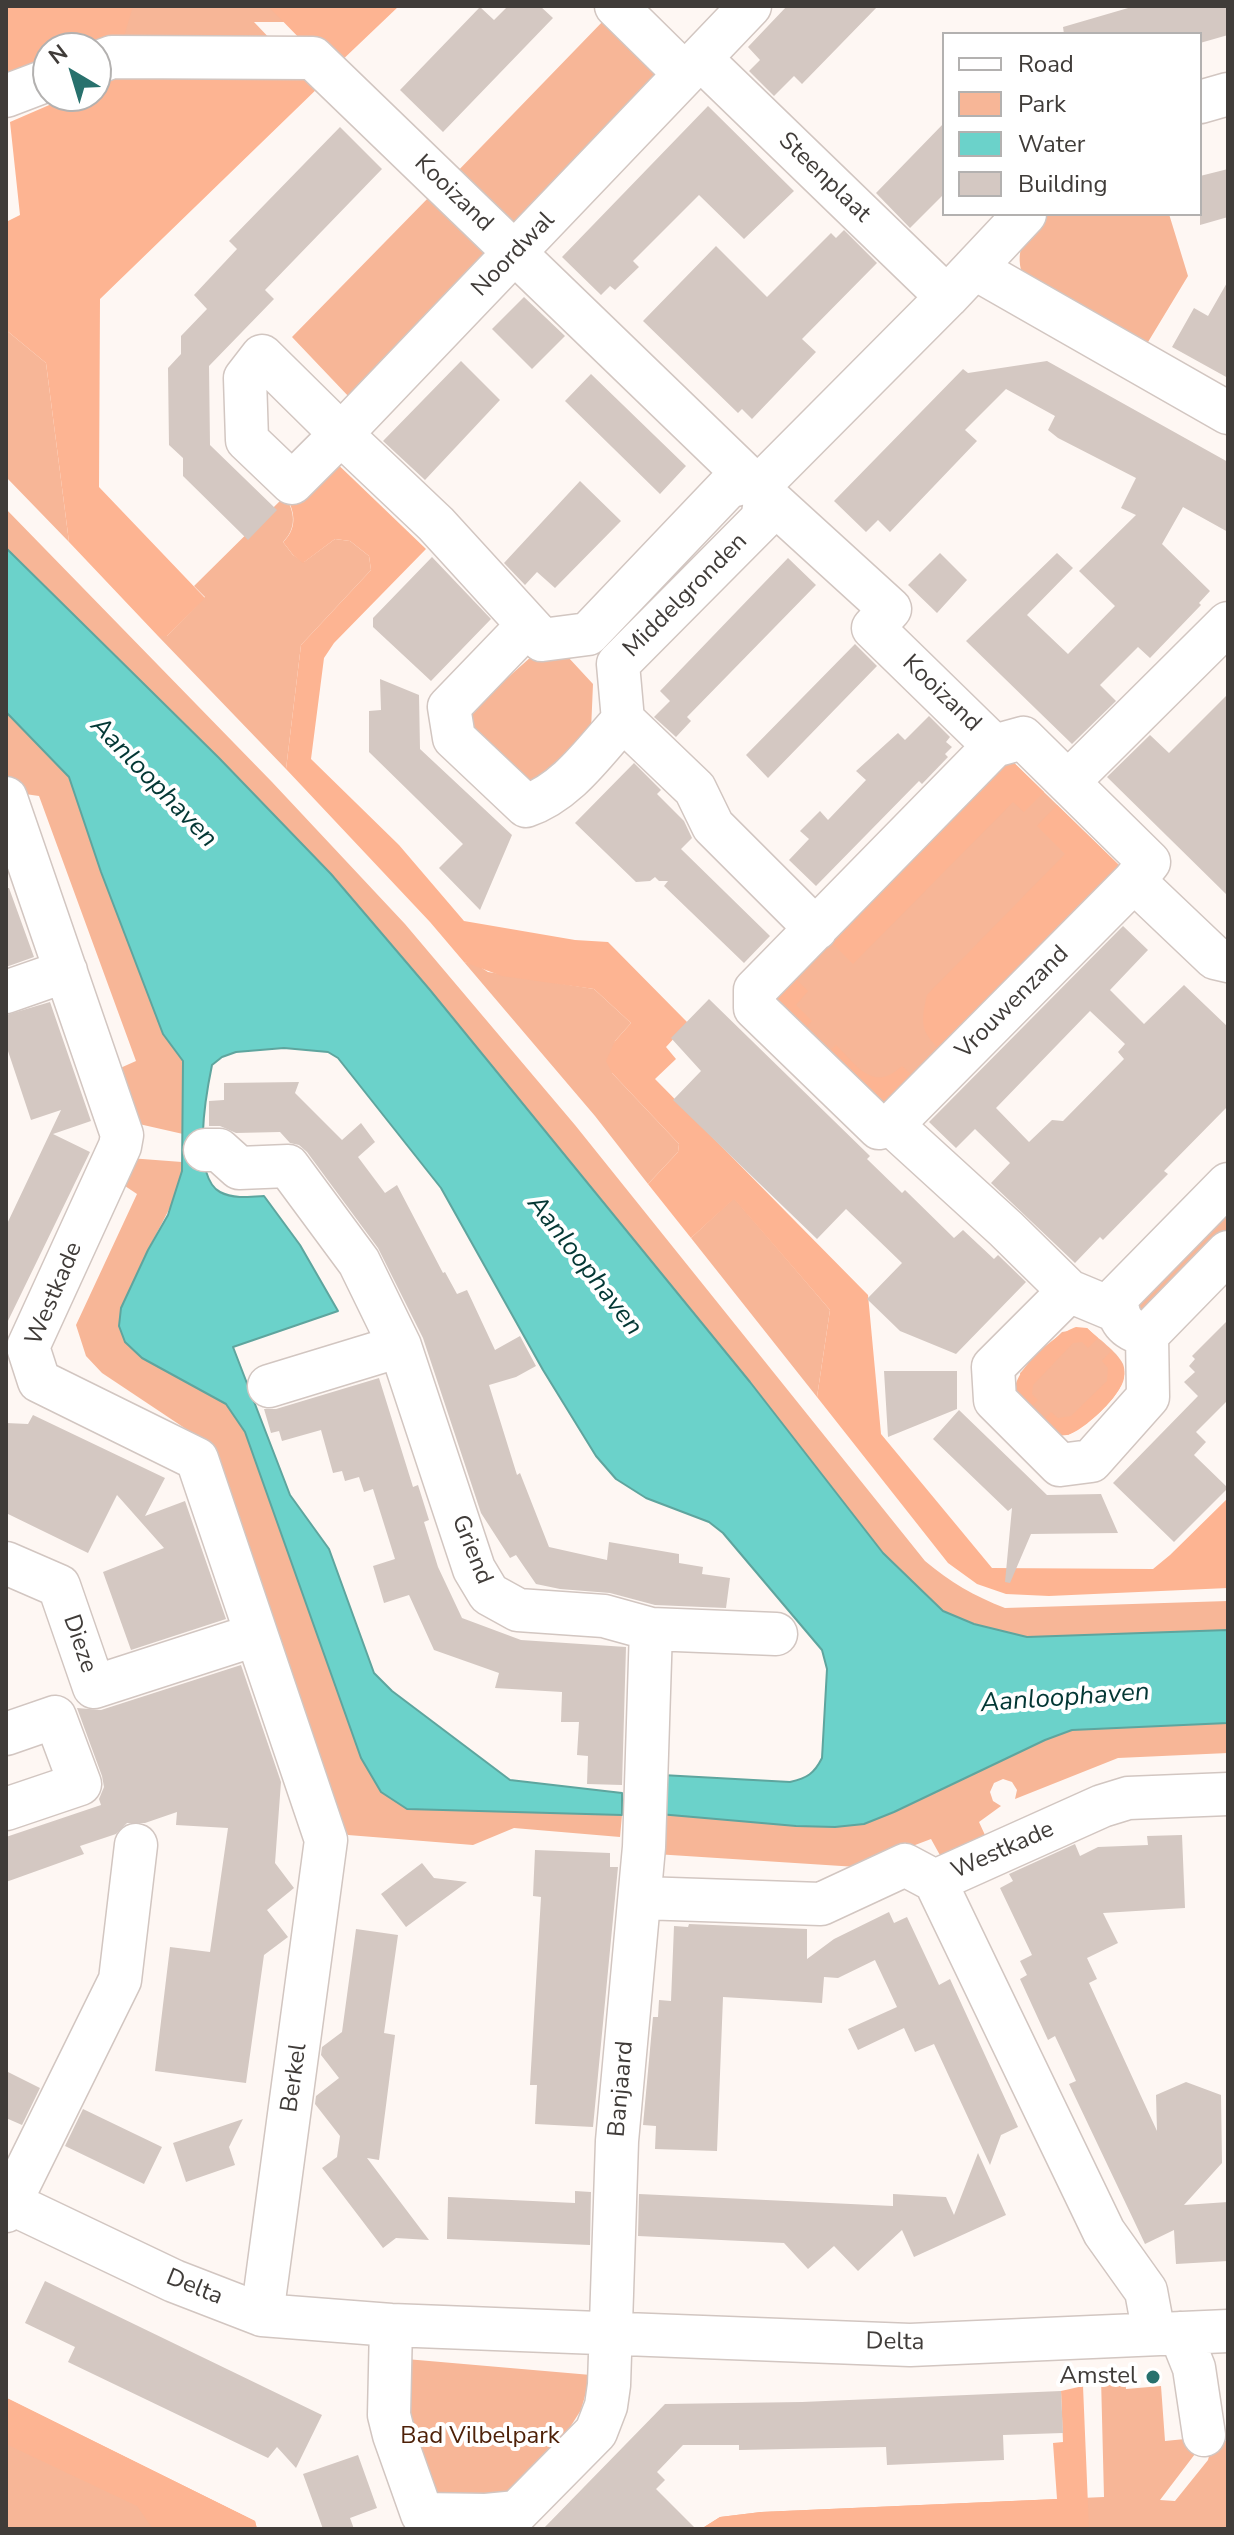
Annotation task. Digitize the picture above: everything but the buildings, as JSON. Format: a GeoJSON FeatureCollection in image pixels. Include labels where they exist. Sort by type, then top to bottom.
{"type":"FeatureCollection","features":[{"type":"Feature","properties":{"kind":"street"},"geometry":{"type":"LineString","coordinates":[[616,6],[693,66]]}},
{"type":"Feature","properties":{"kind":"street","name":"Noordwal"},"geometry":{"type":"LineString","coordinates":[[588,634],[542,640],[436,524],[341,434],[693,66],[737,10]]}},
{"type":"Feature","properties":{"kind":"street","name":"Kooizand"},"geometry":{"type":"LineString","coordinates":[[112,57],[313,58],[758,488],[890,609],[873,628],[994,746],[1023,738],[1069,781],[1149,862],[1134,881]]}},
{"type":"Feature","properties":{"kind":"street","name":"Steenplaat"},"geometry":{"type":"LineString","coordinates":[[693,66],[961,282],[1228,413]]}},
{"type":"Feature","properties":{"kind":"street"},"geometry":{"type":"LineString","coordinates":[[6,96],[32,86]]}},
{"type":"Feature","properties":{"kind":"street"},"geometry":{"type":"LineString","coordinates":[[1202,101],[1228,94]]}},
{"type":"Feature","properties":{"kind":"street","name":"Middelgronden"},"geometry":{"type":"LineString","coordinates":[[588,634],[728,487],[758,488],[1023,216]]}},
{"type":"Feature","properties":{"kind":"street","name":"Middelgronden"},"geometry":{"type":"LineString","coordinates":[[623,720],[618,664],[762,519],[758,488]]}},
{"type":"Feature","properties":{"kind":"street"},"geometry":{"type":"LineString","coordinates":[[1069,781],[1228,623]]}},
{"type":"Feature","properties":{"kind":"street"},"geometry":{"type":"LineString","coordinates":[[528,625],[449,707],[454,738],[526,806],[546,800],[560,789],[623,720],[695,789],[713,826],[816,929]]}},
{"type":"Feature","properties":{"kind":"street"},"geometry":{"type":"LineString","coordinates":[[588,634],[618,664]]}},
{"type":"Feature","properties":{"kind":"street"},"geometry":{"type":"LineString","coordinates":[[994,746],[755,990],[755,1008],[879,1128],[892,1125],[1069,1291],[1132,1323]]}},
{"type":"Feature","properties":{"kind":"street","name":"Westkade"},"geometry":{"type":"LineString","coordinates":[[6,798],[122,1135],[120,1146],[19,1369],[197,1459],[326,1840]]}},
{"type":"Feature","properties":{"kind":"street"},"geometry":{"type":"LineString","coordinates":[[1134,881],[1215,958],[1228,961]]}},
{"type":"Feature","properties":{"kind":"street","name":"Vrouwenzand"},"geometry":{"type":"LineString","coordinates":[[892,1125],[1134,881]]}},
{"type":"Feature","properties":{"kind":"street"},"geometry":{"type":"LineString","coordinates":[[6,992],[66,971]]}},
{"type":"Feature","properties":{"kind":"street","name":"Griend"},"geometry":{"type":"LineString","coordinates":[[205,1150],[219,1150],[239,1168],[288,1166],[359,1262],[400,1346],[474,1569],[489,1594],[518,1610],[604,1616],[651,1629],[776,1634]]}},
{"type":"Feature","properties":{"kind":"street"},"geometry":{"type":"LineString","coordinates":[[1069,1291],[993,1367],[995,1400],[1060,1465],[1091,1461],[1148,1397],[1132,1323],[1117,1297],[1228,1184]]}},
{"type":"Feature","properties":{"kind":"street"},"geometry":{"type":"LineString","coordinates":[[1132,1323],[1228,1252]]}},
{"type":"Feature","properties":{"kind":"street"},"geometry":{"type":"LineString","coordinates":[[269,1386],[400,1346]]}},
{"type":"Feature","properties":{"kind":"street","name":"Dieze"},"geometry":{"type":"LineString","coordinates":[[6,1563],[59,1586],[94,1687],[255,1635]]}},
{"type":"Feature","properties":{"kind":"street","name":"Banjaard"},"geometry":{"type":"LineString","coordinates":[[610,2332],[617,2141],[644,1847],[651,1629]]}},
{"type":"Feature","properties":{"kind":"street"},"geometry":{"type":"LineString","coordinates":[[6,1734],[55,1717],[80,1784],[6,1809]]}},
{"type":"Feature","properties":{"kind":"street","name":"Westkade"},"geometry":{"type":"LineString","coordinates":[[641,1898],[821,1904],[905,1865],[935,1881],[1102,1806],[1128,1798],[1228,1794]]}},
{"type":"Feature","properties":{"kind":"street","name":"Berkel"},"geometry":{"type":"LineString","coordinates":[[262,2315],[326,1840]]}},
{"type":"Feature","properties":{"kind":"street","name":"Delta"},"geometry":{"type":"LineString","coordinates":[[136,1845],[120,1980],[8,2205],[174,2281],[262,2315],[391,2325],[910,2345],[1228,2331]]}},
{"type":"Feature","properties":{"kind":"street"},"geometry":{"type":"LineString","coordinates":[[935,1881],[1104,2232],[1146,2291],[1167,2333],[1194,2368],[1204,2435]]}},
{"type":"Feature","properties":{"kind":"street"},"geometry":{"type":"LineString","coordinates":[[391,2325],[389,2415],[422,2514],[517,2512],[596,2432],[606,2406],[610,2332]]}},
{"type":"Feature","properties":{"kind":"green space"},"geometry":{"type":"Polygon","coordinates":[[[6,6],[354,6],[343,22],[254,22],[276,45],[112,47],[112,32],[32,32],[6,6]]]}},
{"type":"Feature","properties":{"kind":"green space"},"geometry":{"type":"Polygon","coordinates":[[[607,17],[663,72],[506,232],[451,178],[607,17]]]}},
{"type":"Feature","properties":{"kind":"green space"},"geometry":{"type":"Polygon","coordinates":[[[431,195],[489,251],[350,398],[292,337],[431,195]]]}},
{"type":"Feature","properties":{"kind":"green space"},"geometry":{"type":"Polygon","coordinates":[[[1047,216],[1170,216],[1188,276],[1145,347],[1021,270],[1020,252],[1031,233],[1047,216]]]}},
{"type":"Feature","properties":{"kind":"green space"},"geometry":{"type":"Polygon","coordinates":[[[6,330],[46,363],[69,542],[6,477],[6,330]]]}},
{"type":"Feature","properties":{"kind":"green space"},"geometry":{"type":"Polygon","coordinates":[[[285,496],[293,520],[291,531],[283,542],[293,555],[304,562],[335,539],[350,541],[369,556],[371,570],[301,645],[286,769],[158,636],[167,636],[205,597],[194,586],[285,496]]]}},
{"type":"Feature","properties":{"kind":"green space"},"geometry":{"type":"Polygon","coordinates":[[[6,509],[272,782],[405,924],[575,1125],[925,1561],[963,1588],[1005,1608],[1228,1601],[1228,1630],[1027,1637],[974,1624],[943,1611],[883,1553],[750,1382],[430,990],[331,874],[219,758],[6,548],[6,509]]]}},
{"type":"Feature","properties":{"kind":"green space"},"geometry":{"type":"Polygon","coordinates":[[[532,656],[568,657],[593,684],[591,731],[540,783],[517,783],[467,720],[532,656]]]}},
{"type":"Feature","properties":{"kind":"green space"},"geometry":{"type":"Polygon","coordinates":[[[6,712],[69,777],[101,872],[163,1034],[183,1060],[183,1134],[139,1124],[118,1069],[136,1061],[39,796],[18,793],[6,777],[6,712]]]}},
{"type":"Feature","properties":{"kind":"green space"},"geometry":{"type":"Polygon","coordinates":[[[1009,758],[1124,870],[882,1116],[768,1005],[1009,758]]]}},
{"type":"Feature","properties":{"kind":"green space"},"geometry":{"type":"Polygon","coordinates":[[[464,962],[488,972],[594,989],[631,1023],[615,1041],[612,1073],[679,1144],[678,1152],[648,1184],[595,1116],[464,962]]]}},
{"type":"Feature","properties":{"kind":"green space"},"geometry":{"type":"Polygon","coordinates":[[[129,1158],[182,1162],[174,1197],[121,1307],[177,1377],[226,1404],[245,1432],[361,1758],[407,1809],[622,1815],[620,1837],[514,1828],[473,1845],[348,1835],[339,1825],[195,1435],[102,1373],[86,1356],[76,1325],[137,1194],[119,1182],[129,1158]]]}},
{"type":"Feature","properties":{"kind":"green space"},"geometry":{"type":"Polygon","coordinates":[[[1228,1192],[1228,1240],[1139,1316],[1134,1286],[1228,1192]]]}},
{"type":"Feature","properties":{"kind":"green space"},"geometry":{"type":"Polygon","coordinates":[[[734,1198],[830,1310],[817,1397],[691,1238],[734,1198]]]}},
{"type":"Feature","properties":{"kind":"green space"},"geometry":{"type":"Polygon","coordinates":[[[1087,1328],[1116,1354],[1123,1364],[1124,1374],[1115,1396],[1106,1406],[1068,1435],[1026,1412],[1020,1373],[1062,1332],[1087,1328]]]}},
{"type":"Feature","properties":{"kind":"green space"},"geometry":{"type":"Polygon","coordinates":[[[1228,1723],[1228,1753],[1118,1758],[1015,1799],[1017,1790],[1012,1782],[1003,1779],[994,1783],[990,1792],[993,1801],[1001,1806],[979,1822],[990,1846],[946,1866],[931,1839],[857,1867],[655,1854],[659,1814],[796,1826],[864,1824],[1072,1730],[1228,1723]]]}},
{"type":"Feature","properties":{"kind":"green space","name":"Bad Vilbelpark"},"geometry":{"type":"Polygon","coordinates":[[[406,2359],[591,2375],[581,2410],[505,2529],[416,2529],[406,2359]]]}},
{"type":"Feature","properties":{"kind":"green space"},"geometry":{"type":"Polygon","coordinates":[[[1101,2378],[1125,2378],[1126,2389],[1161,2386],[1165,2441],[1195,2438],[1195,2454],[1160,2500],[1175,2501],[1208,2460],[1212,2444],[1228,2440],[1228,2529],[701,2529],[720,2517],[761,2512],[1104,2497],[1101,2378]]]}},
{"type":"Feature","properties":{"kind":"green space"},"geometry":{"type":"Polygon","coordinates":[[[6,2398],[255,2521],[257,2529],[6,2529],[6,2398]]]}},
{"type":"Feature","properties":{"kind":"shaded area"},"geometry":{"type":"Polygon","coordinates":[[[6,6],[133,6],[122,43],[112,45],[112,32],[32,32],[32,80],[6,91],[6,6]]]}},
{"type":"Feature","properties":{"kind":"shaded area"},"geometry":{"type":"Polygon","coordinates":[[[268,6],[399,6],[336,66],[307,46],[268,6]]]}},
{"type":"Feature","properties":{"kind":"shaded area"},"geometry":{"type":"Polygon","coordinates":[[[136,67],[306,68],[322,84],[100,299],[99,487],[205,598],[167,636],[158,636],[69,542],[46,363],[6,330],[6,222],[20,215],[10,122],[33,112],[112,112],[112,78],[136,67]]]}},
{"type":"Feature","properties":{"kind":"shaded area"},"geometry":{"type":"Polygon","coordinates":[[[327,454],[426,549],[334,643],[324,658],[311,759],[399,845],[464,921],[575,940],[608,942],[688,1023],[666,1047],[676,1059],[655,1079],[868,1295],[881,1434],[992,1568],[1153,1569],[1228,1498],[1228,1588],[1049,1596],[1006,1594],[977,1584],[948,1563],[817,1397],[830,1310],[734,1199],[691,1238],[648,1184],[678,1152],[679,1144],[612,1073],[606,1061],[615,1041],[631,1023],[594,989],[502,976],[464,962],[286,769],[301,645],[371,570],[369,556],[350,541],[335,539],[303,563],[283,542],[293,524],[289,502],[327,454]]]}},
{"type":"Feature","properties":{"kind":"shaded area"},"geometry":{"type":"Polygon","coordinates":[[[1009,758],[1044,792],[1024,812],[1013,802],[853,964],[830,941],[1009,758]]]}},
{"type":"Feature","properties":{"kind":"shaded area"},"geometry":{"type":"Polygon","coordinates":[[[1057,805],[1124,870],[943,1053],[924,1027],[927,995],[1065,854],[1037,826],[1057,805]]]}},
{"type":"Feature","properties":{"kind":"shaded area"},"geometry":{"type":"Polygon","coordinates":[[[794,977],[808,991],[796,1005],[812,1021],[799,1035],[768,1005],[794,977]]]}},
{"type":"Feature","properties":{"kind":"shaded area"},"geometry":{"type":"Polygon","coordinates":[[[836,1045],[866,1074],[882,1077],[902,1066],[917,1080],[882,1116],[823,1058],[836,1045]]]}},
{"type":"Feature","properties":{"kind":"shaded area"},"geometry":{"type":"Polygon","coordinates":[[[1076,1327],[1087,1328],[1098,1338],[1088,1348],[1082,1342],[1073,1343],[1033,1385],[1032,1394],[1038,1400],[1026,1412],[1015,1396],[1019,1376],[1046,1346],[1076,1327]]]}},
{"type":"Feature","properties":{"kind":"shaded area"},"geometry":{"type":"Polygon","coordinates":[[[1111,1351],[1123,1366],[1124,1378],[1101,1411],[1067,1435],[1052,1433],[1039,1425],[1051,1412],[1058,1418],[1071,1416],[1107,1381],[1108,1368],[1102,1361],[1111,1351]]]}},
{"type":"Feature","properties":{"kind":"shaded area"},"geometry":{"type":"Polygon","coordinates":[[[1083,2386],[1089,2529],[701,2529],[720,2517],[761,2512],[1057,2499],[1053,2443],[1063,2442],[1061,2391],[1083,2386]]]}},
{"type":"Feature","properties":{"kind":"shaded area"},"geometry":{"type":"Polygon","coordinates":[[[7,2398],[255,2521],[257,2529],[153,2529],[137,2506],[6,2444],[7,2398]]]}},
{"type":"Feature","properties":{"kind":"water","name":"Aanloophaven"},"geometry":{"type":"Polygon","coordinates":[[[6,548],[219,758],[331,874],[430,990],[750,1382],[883,1553],[943,1611],[974,1624],[1027,1637],[1228,1630],[1228,1723],[1072,1730],[864,1824],[796,1826],[659,1814],[662,1775],[790,1782],[813,1772],[822,1758],[827,1669],[822,1650],[723,1533],[709,1522],[646,1498],[616,1479],[596,1456],[543,1370],[441,1188],[338,1058],[328,1052],[284,1048],[236,1052],[212,1065],[203,1133],[203,1152],[211,1183],[220,1192],[236,1197],[264,1196],[300,1245],[338,1311],[233,1347],[290,1495],[329,1549],[374,1673],[392,1691],[510,1780],[622,1793],[622,1815],[407,1809],[381,1792],[361,1758],[245,1432],[226,1404],[142,1358],[125,1342],[119,1326],[121,1308],[168,1215],[182,1171],[183,1061],[163,1034],[101,872],[69,777],[6,712],[6,548]]]}},
{"type":"Feature","properties":{"kind":"place","name":"Amstel"},"geometry":{"type":"Point","coordinates":[1153,2377]}}]}
